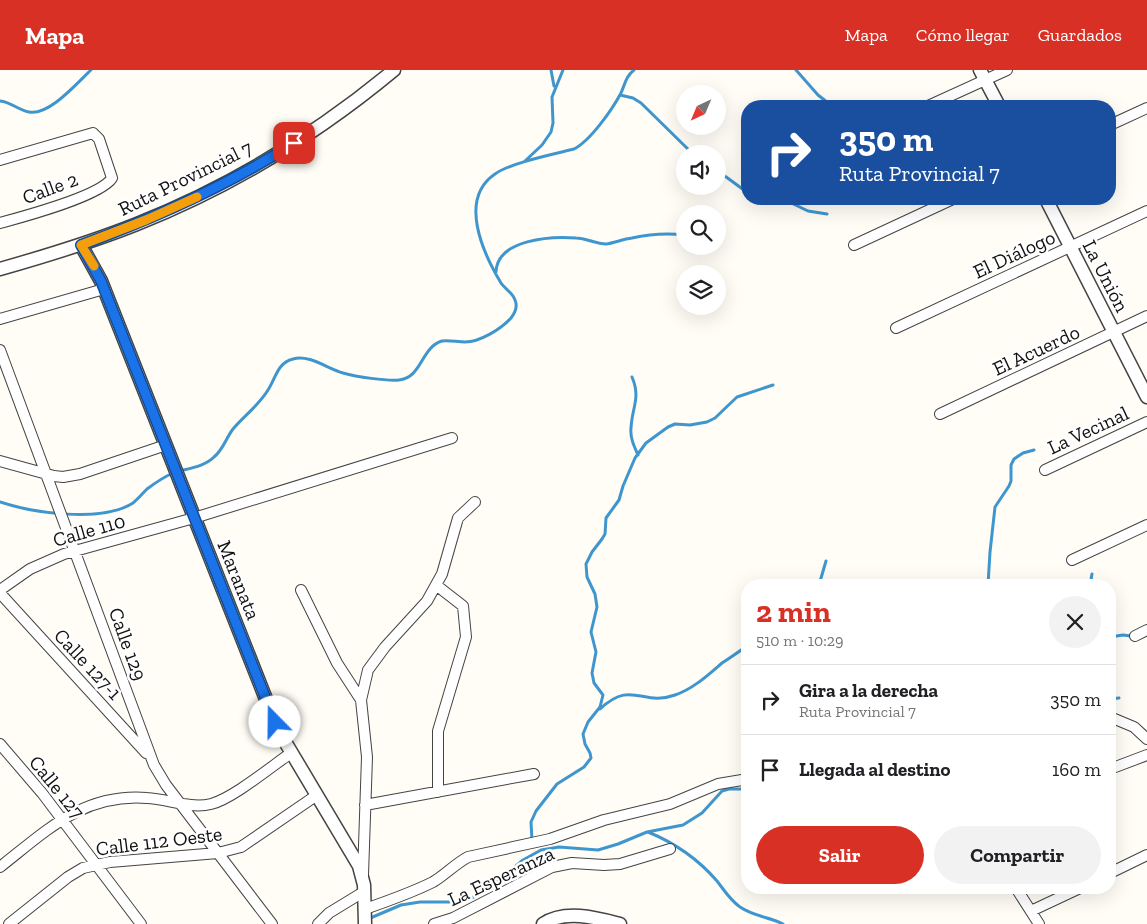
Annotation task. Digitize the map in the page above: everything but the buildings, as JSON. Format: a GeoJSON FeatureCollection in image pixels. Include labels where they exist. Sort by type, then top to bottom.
{"type":"FeatureCollection","features":[{"type":"Feature","properties":{"kind":"street","name":"Ruta Provincial 7"},"geometry":{"type":"LineString","coordinates":[[0,269],[81,245],[155,217],[241,174],[304,137],[394,70]]}},
{"type":"Feature","properties":{"kind":"street"},"geometry":{"type":"LineString","coordinates":[[939,100],[983,75],[1007,70]]}},
{"type":"Feature","properties":{"kind":"street"},"geometry":{"type":"LineString","coordinates":[[983,75],[996,100]]}},
{"type":"Feature","properties":{"kind":"street"},"geometry":{"type":"LineString","coordinates":[[1116,122],[1147,108]]}},
{"type":"Feature","properties":{"kind":"street","name":"Calle 2"},"geometry":{"type":"LineString","coordinates":[[0,160],[95,134],[99,138],[112,174],[110,181],[104,186],[60,206],[0,223]]}},
{"type":"Feature","properties":{"kind":"street"},"geometry":{"type":"LineString","coordinates":[[854,245],[940,205]]}},
{"type":"Feature","properties":{"kind":"street","name":"La Unión"},"geometry":{"type":"LineString","coordinates":[[1049,205],[1147,397]]}},
{"type":"Feature","properties":{"kind":"street","name":"El Diálogo"},"geometry":{"type":"LineString","coordinates":[[896,328],[1147,212]]}},
{"type":"Feature","properties":{"kind":"street","name":"Maranata"},"geometry":{"type":"LineString","coordinates":[[81,245],[104,288],[272,714],[291,753],[356,860],[364,885],[364,924]]}},
{"type":"Feature","properties":{"kind":"street"},"geometry":{"type":"LineString","coordinates":[[0,319],[104,288]]}},
{"type":"Feature","properties":{"kind":"street","name":"El Acuerdo"},"geometry":{"type":"LineString","coordinates":[[940,414],[1147,316]]}},
{"type":"Feature","properties":{"kind":"street","name":"Calle 129"},"geometry":{"type":"LineString","coordinates":[[0,350],[151,758],[162,778],[272,924]]}},
{"type":"Feature","properties":{"kind":"street","name":"La Vecinal"},"geometry":{"type":"LineString","coordinates":[[1045,470],[1147,422]]}},
{"type":"Feature","properties":{"kind":"street","name":"Calle 110"},"geometry":{"type":"LineString","coordinates":[[0,591],[19,575],[40,563],[74,551],[194,518],[452,438]]}},
{"type":"Feature","properties":{"kind":"street"},"geometry":{"type":"LineString","coordinates":[[0,461],[54,476],[72,476],[166,445]]}},
{"type":"Feature","properties":{"kind":"street"},"geometry":{"type":"LineString","coordinates":[[318,924],[364,885],[367,757],[361,700],[368,670],[385,647],[427,600],[442,574],[458,518],[475,502]]}},
{"type":"Feature","properties":{"kind":"street"},"geometry":{"type":"LineString","coordinates":[[1072,560],[1147,524]]}},
{"type":"Feature","properties":{"kind":"street"},"geometry":{"type":"LineString","coordinates":[[436,585],[463,606],[466,637],[438,731],[438,792]]}},
{"type":"Feature","properties":{"kind":"street"},"geometry":{"type":"LineString","coordinates":[[301,590],[337,663],[361,700]]}},
{"type":"Feature","properties":{"kind":"street","name":"Calle 127-1"},"geometry":{"type":"LineString","coordinates":[[0,591],[151,758]]}},
{"type":"Feature","properties":{"kind":"street"},"geometry":{"type":"LineString","coordinates":[[1135,636],[1147,630]]}},
{"type":"Feature","properties":{"kind":"street"},"geometry":{"type":"LineString","coordinates":[[1116,720],[1134,727],[1147,738]]}},
{"type":"Feature","properties":{"kind":"street","name":"Calle 127"},"geometry":{"type":"LineString","coordinates":[[0,744],[62,819],[141,924]]}},
{"type":"Feature","properties":{"kind":"street"},"geometry":{"type":"LineString","coordinates":[[0,867],[62,819],[86,807],[117,799],[148,798],[205,805],[220,801],[291,753]]}},
{"type":"Feature","properties":{"kind":"street"},"geometry":{"type":"LineString","coordinates":[[1116,766],[1147,755]]}},
{"type":"Feature","properties":{"kind":"street"},"geometry":{"type":"LineString","coordinates":[[365,805],[534,774]]}},
{"type":"Feature","properties":{"kind":"street"},"geometry":{"type":"LineString","coordinates":[[364,909],[396,898],[434,881],[468,857],[550,839],[604,820],[670,804],[718,784],[741,780]]}},
{"type":"Feature","properties":{"kind":"street","name":"Calle 112 Oeste"},"geometry":{"type":"LineString","coordinates":[[9,924],[72,874],[96,864],[218,853],[240,847],[317,796]]}},
{"type":"Feature","properties":{"kind":"street","name":"La Esperanza"},"geometry":{"type":"LineString","coordinates":[[435,924],[452,918],[552,867],[572,863],[620,864],[670,849]]}},
{"type":"Feature","properties":{"kind":"street"},"geometry":{"type":"LineString","coordinates":[[1116,870],[1147,855]]}},
{"type":"Feature","properties":{"kind":"street"},"geometry":{"type":"LineString","coordinates":[[1020,894],[1039,924]]}},
{"type":"Feature","properties":{"kind":"street"},"geometry":{"type":"LineString","coordinates":[[1031,911],[1067,894]]}},
{"type":"Feature","properties":{"kind":"street"},"geometry":{"type":"LineString","coordinates":[[543,924],[553,918],[568,916],[620,924]]}},
{"type":"Feature","properties":{"kind":"waterway"},"geometry":{"type":"LineString","coordinates":[[0,101],[25,111],[37,112],[54,104],[91,70]]}},
{"type":"Feature","properties":{"kind":"waterway"},"geometry":{"type":"LineString","coordinates":[[551,70],[554,86]]}},
{"type":"Feature","properties":{"kind":"waterway"},"geometry":{"type":"LineString","coordinates":[[525,161],[542,145],[551,132],[553,123],[552,97],[563,70]]}},
{"type":"Feature","properties":{"kind":"waterway"},"geometry":{"type":"LineString","coordinates":[[179,471],[202,465],[217,454],[233,429],[268,390],[280,367],[288,361],[299,358],[305,359],[349,374],[399,380],[407,378],[412,374],[435,344],[442,341],[465,342],[477,340],[490,334],[507,322],[515,312],[516,303],[513,295],[501,283],[494,271],[481,242],[477,227],[478,197],[484,185],[495,174],[511,166],[574,149],[580,145],[594,132],[612,108],[627,78],[634,70]]}},
{"type":"Feature","properties":{"kind":"waterway"},"geometry":{"type":"LineString","coordinates":[[796,70],[824,100]]}},
{"type":"Feature","properties":{"kind":"waterway"},"geometry":{"type":"LineString","coordinates":[[620,95],[633,98],[641,103],[684,145]]}},
{"type":"Feature","properties":{"kind":"waterway"},"geometry":{"type":"LineString","coordinates":[[726,177],[741,188]]}},
{"type":"Feature","properties":{"kind":"waterway"},"geometry":{"type":"LineString","coordinates":[[796,205],[808,211],[827,214]]}},
{"type":"Feature","properties":{"kind":"waterway"},"geometry":{"type":"LineString","coordinates":[[496,272],[499,261],[506,252],[515,246],[540,239],[580,238],[606,244],[652,235],[676,235]]}},
{"type":"Feature","properties":{"kind":"waterway"},"geometry":{"type":"LineString","coordinates":[[632,377],[635,384],[636,397],[631,435],[638,455]]}},
{"type":"Feature","properties":{"kind":"waterway"},"geometry":{"type":"LineString","coordinates":[[532,841],[531,822],[536,811],[557,784],[584,767],[591,758],[583,734],[588,722],[600,707],[603,695],[594,683],[592,673],[596,652],[591,632],[597,607],[595,594],[587,577],[586,564],[605,534],[606,518],[619,500],[635,458],[646,443],[668,427],[675,424],[690,425],[707,422],[715,418],[737,397],[773,385]]}},
{"type":"Feature","properties":{"kind":"waterway"},"geometry":{"type":"LineString","coordinates":[[988,579],[995,507],[1011,481],[1011,465],[1014,459],[1023,453],[1034,450]]}},
{"type":"Feature","properties":{"kind":"waterway"},"geometry":{"type":"LineString","coordinates":[[0,502],[30,510],[48,512],[67,514],[104,513],[133,503],[147,489],[173,473]]}},
{"type":"Feature","properties":{"kind":"waterway"},"geometry":{"type":"LineString","coordinates":[[821,579],[826,561]]}},
{"type":"Feature","properties":{"kind":"waterway"},"geometry":{"type":"LineString","coordinates":[[1091,579],[1092,574]]}},
{"type":"Feature","properties":{"kind":"waterway"},"geometry":{"type":"LineString","coordinates":[[1116,636],[1131,636]]}},
{"type":"Feature","properties":{"kind":"waterway"},"geometry":{"type":"LineString","coordinates":[[600,709],[611,700],[621,696],[637,695],[664,698],[675,695],[700,681],[741,650]]}},
{"type":"Feature","properties":{"kind":"waterway"},"geometry":{"type":"LineString","coordinates":[[368,919],[401,905],[420,902],[457,902],[474,897],[523,860],[541,850],[559,847],[598,850],[647,832],[683,825],[702,813],[722,791],[741,789]]}},
{"type":"Feature","properties":{"kind":"waterway"},"geometry":{"type":"LineString","coordinates":[[648,832],[668,841],[694,859],[710,873],[730,898],[740,907],[783,924]]}},
{"type":"Feature","properties":{"kind":"slow traffic"},"geometry":{"type":"LineString","coordinates":[[94,266],[81,245],[146,220],[197,197]]}},
{"type":"Feature","properties":{"kind":"route"},"geometry":{"type":"LineString","coordinates":[[275,722],[101,281],[81,245],[174,208],[262,163],[294,143]]}}]}
